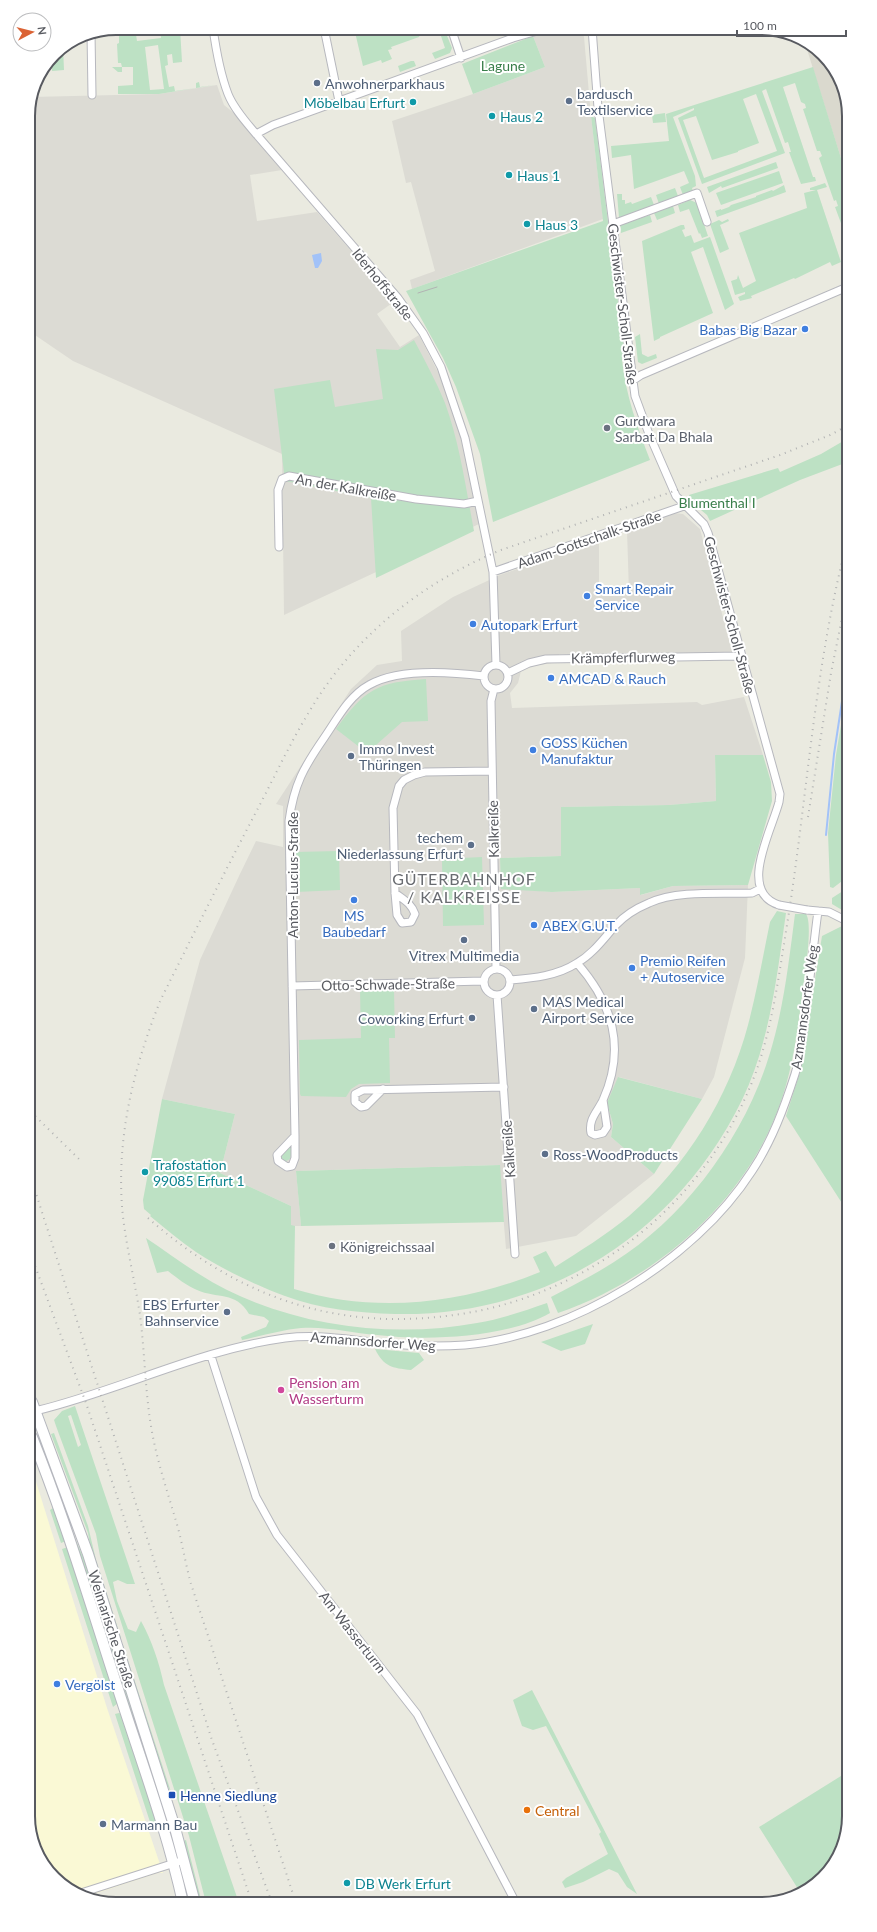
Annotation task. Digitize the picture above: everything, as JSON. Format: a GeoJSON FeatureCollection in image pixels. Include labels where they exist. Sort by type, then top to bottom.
{"type":"FeatureCollection","features":[{"type":"Feature","properties":{"kind":"main road","name":"Weimarische Straße"},"geometry":{"type":"LineString","coordinates":[[35,1413],[88,1554],[184,1860],[193,1897]]}},
{"type":"Feature","properties":{"kind":"main road","name":"Weimarische Straße"},"geometry":{"type":"LineString","coordinates":[[35,1445],[71,1543],[150,1788],[181,1897]]}},
{"type":"Feature","properties":{"kind":"street","name":"Iderhoffstraße"},"geometry":{"type":"LineString","coordinates":[[214,35],[220,66],[228,95],[236,109],[398,298],[423,333],[448,382],[465,438],[494,572]]}},
{"type":"Feature","properties":{"kind":"street"},"geometry":{"type":"LineString","coordinates":[[325,35],[339,101]]}},
{"type":"Feature","properties":{"kind":"street"},"geometry":{"type":"LineString","coordinates":[[453,35],[461,58]]}},
{"type":"Feature","properties":{"kind":"street"},"geometry":{"type":"LineString","coordinates":[[256,134],[273,125],[524,35]]}},
{"type":"Feature","properties":{"kind":"street","name":"Geschwister-Scholl-Straße"},"geometry":{"type":"LineString","coordinates":[[593,35],[598,108],[635,396],[651,440],[676,496],[684,506],[704,524],[708,533],[780,794],[757,877],[760,889]]}},
{"type":"Feature","properties":{"kind":"street"},"geometry":{"type":"LineString","coordinates":[[91,39],[92,95]]}},
{"type":"Feature","properties":{"kind":"street"},"geometry":{"type":"LineString","coordinates":[[612,224],[697,193],[708,222]]}},
{"type":"Feature","properties":{"kind":"street"},"geometry":{"type":"LineString","coordinates":[[632,381],[659,367],[842,289]]}},
{"type":"Feature","properties":{"kind":"street","name":"An der Kalkreiße"},"geometry":{"type":"LineString","coordinates":[[279,547],[278,490],[282,479],[289,476],[416,499],[464,504],[478,501]]}},
{"type":"Feature","properties":{"kind":"street","name":"Adam-Gottschalk-Straße"},"geometry":{"type":"LineString","coordinates":[[494,572],[684,506]]}},
{"type":"Feature","properties":{"kind":"street"},"geometry":{"type":"LineString","coordinates":[[494,572],[496,665]]}},
{"type":"Feature","properties":{"kind":"street","name":"Krämpferflurweg"},"geometry":{"type":"LineString","coordinates":[[508,673],[529,663],[546,659],[741,656]]}},
{"type":"Feature","properties":{"kind":"street"},"geometry":{"type":"LineString","coordinates":[[496,665],[503,667],[508,673],[505,685],[498,689],[494,689],[485,683],[484,676],[486,669],[496,665]]}},
{"type":"Feature","properties":{"kind":"street","name":"Anton-Lucius-Straße"},"geometry":{"type":"LineString","coordinates":[[295,1136],[289,821],[292,800],[298,781],[310,758],[349,702],[369,685],[404,675],[436,672],[484,676]]}},
{"type":"Feature","properties":{"kind":"street","name":"Kalkreiße"},"geometry":{"type":"LineString","coordinates":[[494,689],[491,701],[496,968]]}},
{"type":"Feature","properties":{"kind":"street"},"geometry":{"type":"LineString","coordinates":[[395,893],[393,808],[399,786],[404,780],[425,772],[492,771]]}},
{"type":"Feature","properties":{"kind":"street"},"geometry":{"type":"LineString","coordinates":[[510,980],[549,975],[577,963],[592,952],[617,924],[633,911],[651,902],[671,897],[752,893],[760,889],[768,900],[779,905],[829,912],[842,919]]}},
{"type":"Feature","properties":{"kind":"street","name":"Azmannsdorfer Weg"},"geometry":{"type":"LineString","coordinates":[[35,1408],[65,1402],[181,1363],[266,1342],[297,1337],[330,1336],[380,1343],[432,1346],[466,1345],[500,1339],[526,1332],[587,1309],[610,1298],[656,1269],[698,1234],[728,1203],[753,1171],[771,1139],[783,1110],[797,1064],[803,1035],[818,911]]}},
{"type":"Feature","properties":{"kind":"street"},"geometry":{"type":"LineString","coordinates":[[577,963],[592,980],[603,1000],[613,1026],[614,1059],[603,1100]]}},
{"type":"Feature","properties":{"kind":"street"},"geometry":{"type":"LineString","coordinates":[[496,968],[504,970],[510,980],[508,989],[497,995],[489,992],[483,981],[488,971],[496,968]]}},
{"type":"Feature","properties":{"kind":"street","name":"Otto-Schwade-Straße"},"geometry":{"type":"LineString","coordinates":[[292,986],[483,981]]}},
{"type":"Feature","properties":{"kind":"street","name":"Kalkreiße"},"geometry":{"type":"LineString","coordinates":[[497,995],[515,1254]]}},
{"type":"Feature","properties":{"kind":"street"},"geometry":{"type":"LineString","coordinates":[[383,1089],[504,1087]]}},
{"type":"Feature","properties":{"kind":"street","name":"Am Wasserturm"},"geometry":{"type":"LineString","coordinates":[[212,1356],[256,1497],[264,1512],[277,1535],[417,1714],[513,1897]]}},
{"type":"Feature","properties":{"kind":"street"},"geometry":{"type":"LineString","coordinates":[[86,1891],[184,1860]]}},
{"type":"Feature","properties":{"kind":"shaded area"},"geometry":{"type":"Polygon","coordinates":[[[583,35],[603,219],[412,289],[410,280],[435,271],[411,182],[406,183],[392,121],[473,94],[545,67],[533,36],[583,35]]]}},
{"type":"Feature","properties":{"kind":"shaded area"},"geometry":{"type":"Polygon","coordinates":[[[807,50],[822,62],[834,80],[838,90],[842,116],[842,162],[807,50]]]}},
{"type":"Feature","properties":{"kind":"shaded area"},"geometry":{"type":"Polygon","coordinates":[[[217,85],[224,105],[234,113],[282,170],[250,175],[257,221],[317,212],[395,301],[377,314],[400,347],[419,335],[444,384],[461,439],[479,524],[284,615],[282,454],[73,361],[35,335],[35,110],[38,97],[159,94],[217,85]]]}},
{"type":"Feature","properties":{"kind":"shaded area"},"geometry":{"type":"Polygon","coordinates":[[[673,513],[683,514],[700,529],[732,652],[559,654],[559,662],[533,666],[521,671],[518,683],[510,693],[512,708],[697,702],[702,705],[744,697],[763,755],[715,755],[716,801],[669,805],[561,807],[561,856],[500,858],[501,888],[552,892],[640,888],[641,895],[673,886],[748,885],[745,958],[714,1077],[702,1099],[619,1077],[607,1103],[613,1124],[611,1137],[654,1174],[576,1236],[506,1249],[499,1165],[296,1171],[301,1226],[291,1226],[291,1206],[220,1173],[235,1114],[162,1099],[200,960],[256,841],[283,847],[283,806],[276,804],[351,689],[377,665],[402,661],[401,631],[453,597],[500,575],[599,540],[599,594],[629,593],[627,530],[673,513]]]}},
{"type":"Feature","properties":{"kind":"shaded area"},"geometry":{"type":"Polygon","coordinates":[[[35,1479],[107,1708],[163,1873],[158,1873],[95,1894],[75,1886],[59,1873],[46,1857],[39,1842],[35,1816],[35,1479]]]}},
{"type":"Feature","properties":{"kind":"green space"},"geometry":{"type":"Polygon","coordinates":[[[119,35],[136,35],[137,41],[161,38],[161,35],[180,35],[182,62],[173,63],[172,54],[167,55],[168,65],[165,66],[169,87],[174,86],[175,91],[196,88],[196,83],[199,82],[200,87],[215,85],[159,94],[118,94],[118,86],[133,85],[133,67],[122,67],[121,63],[118,63],[117,44],[119,43],[119,35]],[[158,45],[145,47],[150,90],[164,89],[158,45]]]}},
{"type":"Feature","properties":{"kind":"green space"},"geometry":{"type":"Polygon","coordinates":[[[356,35],[420,35],[419,37],[391,47],[392,49],[388,50],[392,59],[382,63],[381,60],[363,66],[356,35]]]}},
{"type":"Feature","properties":{"kind":"green space"},"geometry":{"type":"Polygon","coordinates":[[[441,35],[447,35],[452,48],[450,53],[435,59],[432,53],[445,48],[441,35]]]}},
{"type":"Feature","properties":{"kind":"green space","name":"Lagune"},"geometry":{"type":"Polygon","coordinates":[[[533,36],[545,67],[473,94],[462,64],[533,36]]]}},
{"type":"Feature","properties":{"kind":"green space"},"geometry":{"type":"Polygon","coordinates":[[[63,54],[64,70],[52,71],[52,67],[63,54]]]}},
{"type":"Feature","properties":{"kind":"green space"},"geometry":{"type":"Polygon","coordinates":[[[414,61],[416,66],[400,72],[398,66],[414,61]]]}},
{"type":"Feature","properties":{"kind":"green space"},"geometry":{"type":"Polygon","coordinates":[[[112,67],[122,67],[122,72],[118,72],[112,67]]]}},
{"type":"Feature","properties":{"kind":"green space"},"geometry":{"type":"Polygon","coordinates":[[[813,67],[842,161],[842,226],[835,207],[838,206],[836,200],[834,201],[819,158],[822,156],[820,151],[817,151],[803,109],[806,108],[805,104],[801,102],[795,83],[783,87],[813,177],[815,177],[816,181],[801,184],[789,152],[791,152],[788,142],[785,143],[766,89],[762,91],[785,153],[702,184],[678,118],[694,110],[694,108],[673,117],[695,176],[696,186],[692,188],[693,191],[683,195],[680,187],[689,183],[684,171],[634,189],[631,155],[612,158],[611,146],[669,141],[666,114],[813,67]],[[756,94],[743,99],[759,143],[738,152],[712,160],[696,116],[683,120],[704,178],[777,151],[756,94]]]}},
{"type":"Feature","properties":{"kind":"green space"},"geometry":{"type":"Polygon","coordinates":[[[665,113],[666,122],[653,123],[652,115],[665,113]]]}},
{"type":"Feature","properties":{"kind":"green space"},"geometry":{"type":"Polygon","coordinates":[[[591,116],[595,118],[625,357],[622,360],[626,386],[650,460],[493,522],[480,454],[456,387],[443,358],[406,291],[603,221],[591,116]]]}},
{"type":"Feature","properties":{"kind":"green space"},"geometry":{"type":"Polygon","coordinates":[[[776,162],[778,168],[722,188],[721,186],[709,193],[707,187],[776,162]]]}},
{"type":"Feature","properties":{"kind":"green space"},"geometry":{"type":"Polygon","coordinates":[[[779,171],[783,183],[721,205],[716,193],[779,171]]]}},
{"type":"Feature","properties":{"kind":"green space"},"geometry":{"type":"Polygon","coordinates":[[[825,183],[827,187],[817,190],[841,262],[832,266],[830,262],[795,279],[794,278],[751,296],[752,298],[740,301],[738,297],[745,294],[745,292],[735,295],[731,281],[737,279],[738,275],[743,288],[756,281],[739,233],[807,208],[804,193],[816,190],[810,190],[810,188],[825,183]]]}},
{"type":"Feature","properties":{"kind":"green space"},"geometry":{"type":"Polygon","coordinates":[[[784,185],[786,192],[717,217],[715,211],[772,190],[773,191],[784,185]]]}},
{"type":"Feature","properties":{"kind":"green space"},"geometry":{"type":"Polygon","coordinates":[[[675,188],[678,196],[659,204],[656,195],[675,188]]]}},
{"type":"Feature","properties":{"kind":"green space"},"geometry":{"type":"Polygon","coordinates":[[[617,194],[622,194],[622,200],[625,200],[625,204],[631,202],[632,204],[651,197],[654,205],[619,218],[617,194]]]}},
{"type":"Feature","properties":{"kind":"green space"},"geometry":{"type":"Polygon","coordinates":[[[690,200],[697,203],[708,236],[702,238],[700,233],[699,234],[689,209],[680,212],[678,205],[690,200]]]}},
{"type":"Feature","properties":{"kind":"green space"},"geometry":{"type":"Polygon","coordinates":[[[673,206],[675,213],[657,220],[654,213],[673,206]]]}},
{"type":"Feature","properties":{"kind":"green space"},"geometry":{"type":"Polygon","coordinates":[[[650,215],[652,222],[621,233],[620,225],[650,215]]]}},
{"type":"Feature","properties":{"kind":"green space"},"geometry":{"type":"Polygon","coordinates":[[[728,219],[729,221],[720,225],[729,249],[720,253],[710,224],[719,220],[722,222],[728,219]]]}},
{"type":"Feature","properties":{"kind":"green space"},"geometry":{"type":"Polygon","coordinates":[[[684,225],[685,229],[682,230],[685,237],[691,235],[694,243],[710,237],[734,304],[725,310],[703,247],[691,252],[713,313],[654,341],[642,241],[684,225]]]}},
{"type":"Feature","properties":{"kind":"green space"},"geometry":{"type":"Polygon","coordinates":[[[640,334],[642,354],[648,357],[656,354],[657,358],[642,364],[638,362],[635,337],[640,334]]]}},
{"type":"Feature","properties":{"kind":"green space"},"geometry":{"type":"Polygon","coordinates":[[[414,340],[445,403],[455,434],[474,531],[376,578],[371,498],[285,481],[274,389],[330,380],[335,407],[383,399],[376,349],[398,350],[414,340]]]}},
{"type":"Feature","properties":{"kind":"green space","name":"Blumenthal I"},"geometry":{"type":"Polygon","coordinates":[[[842,442],[842,464],[800,480],[710,521],[707,515],[690,501],[689,495],[778,468],[780,472],[821,454],[842,442]]]}},
{"type":"Feature","properties":{"kind":"green space"},"geometry":{"type":"Polygon","coordinates":[[[426,679],[428,721],[402,722],[367,753],[336,729],[355,705],[373,690],[409,680],[426,679]]]}},
{"type":"Feature","properties":{"kind":"green space"},"geometry":{"type":"Polygon","coordinates":[[[842,719],[842,881],[833,888],[830,887],[828,833],[836,755],[842,719]]]}},
{"type":"Feature","properties":{"kind":"green space"},"geometry":{"type":"Polygon","coordinates":[[[715,755],[763,755],[771,782],[772,801],[748,885],[673,886],[640,895],[640,888],[552,892],[501,889],[500,858],[561,856],[561,807],[669,805],[716,801],[715,755]]]}},
{"type":"Feature","properties":{"kind":"green space"},"geometry":{"type":"Polygon","coordinates":[[[339,851],[340,890],[296,892],[295,852],[339,851]]]}},
{"type":"Feature","properties":{"kind":"green space"},"geometry":{"type":"Polygon","coordinates":[[[482,857],[484,925],[443,926],[442,859],[482,857]]]}},
{"type":"Feature","properties":{"kind":"green space"},"geometry":{"type":"Polygon","coordinates":[[[842,892],[842,910],[832,904],[832,898],[842,892]]]}},
{"type":"Feature","properties":{"kind":"green space"},"geometry":{"type":"Polygon","coordinates":[[[777,911],[786,913],[776,984],[766,1032],[752,1078],[742,1100],[714,1148],[681,1191],[643,1228],[600,1259],[553,1283],[503,1301],[450,1311],[395,1314],[367,1313],[325,1307],[285,1296],[227,1270],[190,1248],[150,1216],[151,1215],[144,1209],[143,1200],[162,1099],[235,1114],[220,1173],[291,1206],[291,1225],[295,1226],[294,1289],[325,1297],[356,1301],[387,1303],[418,1302],[480,1292],[540,1272],[533,1257],[546,1251],[555,1267],[620,1223],[650,1197],[687,1153],[703,1129],[717,1104],[740,1052],[754,999],[770,922],[777,911]]]}},
{"type":"Feature","properties":{"kind":"green space"},"geometry":{"type":"Polygon","coordinates":[[[795,914],[806,914],[809,928],[807,961],[799,1018],[784,1093],[763,1142],[743,1175],[719,1206],[691,1234],[661,1259],[628,1280],[594,1299],[558,1313],[551,1297],[614,1262],[665,1222],[689,1197],[710,1171],[729,1143],[746,1114],[759,1083],[775,1036],[788,966],[795,914]]]}},
{"type":"Feature","properties":{"kind":"green space"},"geometry":{"type":"Polygon","coordinates":[[[842,926],[842,1203],[786,1116],[800,1072],[822,936],[842,926]]]}},
{"type":"Feature","properties":{"kind":"green space"},"geometry":{"type":"Polygon","coordinates":[[[360,989],[394,989],[395,1038],[389,1038],[390,1083],[359,1084],[351,1089],[346,1097],[301,1096],[299,1040],[361,1038],[360,989]]]}},
{"type":"Feature","properties":{"kind":"green space"},"geometry":{"type":"Polygon","coordinates":[[[618,1077],[702,1099],[654,1174],[611,1137],[613,1124],[607,1103],[618,1077]]]}},
{"type":"Feature","properties":{"kind":"green space"},"geometry":{"type":"Polygon","coordinates":[[[292,1144],[293,1147],[290,1159],[284,1162],[280,1156],[292,1144]]]}},
{"type":"Feature","properties":{"kind":"green space"},"geometry":{"type":"Polygon","coordinates":[[[500,1165],[504,1222],[301,1226],[296,1171],[500,1165]]]}},
{"type":"Feature","properties":{"kind":"green space"},"geometry":{"type":"Polygon","coordinates":[[[146,1238],[192,1270],[230,1291],[263,1305],[297,1316],[333,1324],[406,1330],[442,1328],[495,1319],[547,1303],[550,1313],[512,1328],[466,1336],[419,1338],[397,1337],[329,1329],[301,1328],[242,1340],[241,1337],[266,1327],[269,1321],[264,1317],[249,1314],[244,1307],[232,1299],[204,1293],[193,1288],[182,1282],[168,1271],[157,1273],[146,1238]]]}},
{"type":"Feature","properties":{"kind":"green space"},"geometry":{"type":"Polygon","coordinates":[[[593,1324],[585,1344],[561,1351],[541,1342],[593,1324]]]}},
{"type":"Feature","properties":{"kind":"green space"},"geometry":{"type":"Polygon","coordinates":[[[375,1349],[419,1353],[424,1360],[411,1370],[389,1366],[382,1360],[375,1349]]]}},
{"type":"Feature","properties":{"kind":"green space"},"geometry":{"type":"Polygon","coordinates":[[[75,1406],[135,1584],[127,1584],[118,1580],[113,1582],[117,1601],[128,1629],[136,1632],[141,1621],[152,1644],[164,1685],[237,1897],[204,1897],[189,1836],[100,1556],[96,1534],[54,1420],[62,1411],[75,1406]],[[71,1415],[68,1416],[78,1447],[81,1445],[71,1415]]]}},
{"type":"Feature","properties":{"kind":"green space"},"geometry":{"type":"Polygon","coordinates":[[[54,1433],[88,1526],[96,1560],[121,1638],[118,1639],[91,1552],[88,1533],[51,1434],[54,1433]]]}},
{"type":"Feature","properties":{"kind":"green space"},"geometry":{"type":"Polygon","coordinates":[[[37,1438],[85,1561],[174,1839],[170,1840],[37,1438]]]}},
{"type":"Feature","properties":{"kind":"green space"},"geometry":{"type":"Polygon","coordinates":[[[53,1508],[66,1541],[61,1543],[50,1510],[53,1508]]]}},
{"type":"Feature","properties":{"kind":"green space"},"geometry":{"type":"Polygon","coordinates":[[[68,1547],[118,1703],[113,1707],[62,1549],[68,1547]]]}},
{"type":"Feature","properties":{"kind":"green space"},"geometry":{"type":"Polygon","coordinates":[[[120,1645],[123,1645],[171,1792],[164,1780],[120,1645]]]}},
{"type":"Feature","properties":{"kind":"green space"},"geometry":{"type":"Polygon","coordinates":[[[532,1690],[637,1894],[627,1887],[618,1873],[609,1869],[583,1882],[565,1888],[562,1882],[566,1878],[608,1854],[599,1834],[601,1832],[546,1726],[533,1730],[522,1726],[513,1700],[532,1690]]]}},
{"type":"Feature","properties":{"kind":"green space"},"geometry":{"type":"Polygon","coordinates":[[[115,1714],[121,1714],[156,1821],[155,1824],[151,1825],[115,1714]]]}},
{"type":"Feature","properties":{"kind":"green space"},"geometry":{"type":"Polygon","coordinates":[[[842,1775],[842,1816],[838,1842],[831,1857],[815,1877],[798,1888],[759,1827],[842,1775]]]}},
{"type":"Feature","properties":{"kind":"green space"},"geometry":{"type":"Polygon","coordinates":[[[186,1840],[200,1897],[197,1897],[183,1841],[186,1840]]]}},
{"type":"Feature","properties":{"kind":"water"},"geometry":{"type":"Polygon","coordinates":[[[321,253],[322,261],[318,268],[315,268],[312,255],[321,253]]]}},
{"type":"Feature","properties":{"kind":"waterway"},"geometry":{"type":"LineString","coordinates":[[826,835],[834,754],[842,701]]}},
{"type":"Feature","properties":{"kind":"tram line"},"geometry":{"type":"LineString","coordinates":[[418,293],[437,287]]}},
{"type":"Feature","properties":{"kind":"railway"},"geometry":{"type":"LineString","coordinates":[[294,1897],[191,1584],[178,1528],[160,1468],[152,1432],[140,1315],[123,1217],[121,1189],[124,1133],[128,1106],[142,1052],[151,1025],[161,999],[219,883],[309,712],[346,660],[368,636],[392,615],[443,579],[472,563],[501,550],[780,455],[842,429]]}},
{"type":"Feature","properties":{"kind":"railway"},"geometry":{"type":"LineString","coordinates":[[148,1218],[183,1246],[218,1269],[255,1289],[293,1303],[332,1313],[373,1318],[416,1319],[461,1314],[510,1303],[557,1285],[601,1261],[642,1232],[678,1198],[710,1159],[737,1116],[763,1052],[775,998],[787,925],[826,640],[842,563]]}},
{"type":"Feature","properties":{"kind":"railway"},"geometry":{"type":"LineString","coordinates":[[808,817],[831,673],[842,618]]}},
{"type":"Feature","properties":{"kind":"railway"},"geometry":{"type":"LineString","coordinates":[[35,1116],[80,1160]]}},
{"type":"Feature","properties":{"kind":"railway"},"geometry":{"type":"LineString","coordinates":[[35,1190],[212,1740],[270,1897]]}},
{"type":"Feature","properties":{"kind":"railway"},"geometry":{"type":"LineString","coordinates":[[35,1266],[86,1403],[250,1897]]}},
{"type":"Feature","properties":{"kind":"place","name":"Anwohnerparkhaus"},"geometry":{"type":"Point","coordinates":[317,83]}},
{"type":"Feature","properties":{"kind":"place","name":"bardusch Textilservice"},"geometry":{"type":"Point","coordinates":[569,101]}},
{"type":"Feature","properties":{"kind":"place","name":"Möbelbau Erfurt"},"geometry":{"type":"Point","coordinates":[413,102]}},
{"type":"Feature","properties":{"kind":"place","name":"Haus 2"},"geometry":{"type":"Point","coordinates":[492,116]}},
{"type":"Feature","properties":{"kind":"place","name":"Haus 1"},"geometry":{"type":"Point","coordinates":[509,175]}},
{"type":"Feature","properties":{"kind":"place","name":"Haus 3"},"geometry":{"type":"Point","coordinates":[527,224]}},
{"type":"Feature","properties":{"kind":"place","name":"Babas Big Bazar"},"geometry":{"type":"Point","coordinates":[805,329]}},
{"type":"Feature","properties":{"kind":"place","name":"Gurdwara Sarbat Da Bhala"},"geometry":{"type":"Point","coordinates":[607,428]}},
{"type":"Feature","properties":{"kind":"place","name":"Smart Repair Service"},"geometry":{"type":"Point","coordinates":[587,596]}},
{"type":"Feature","properties":{"kind":"place","name":"Autopark Erfurt"},"geometry":{"type":"Point","coordinates":[473,624]}},
{"type":"Feature","properties":{"kind":"place","name":"AMCAD & Rauch"},"geometry":{"type":"Point","coordinates":[551,678]}},
{"type":"Feature","properties":{"kind":"place","name":"GOSS Küchen Manufaktur"},"geometry":{"type":"Point","coordinates":[533,750]}},
{"type":"Feature","properties":{"kind":"place","name":"Immo Invest Thüringen"},"geometry":{"type":"Point","coordinates":[351,756]}},
{"type":"Feature","properties":{"kind":"place","name":"techem Niederlassung Erfurt"},"geometry":{"type":"Point","coordinates":[471,845]}},
{"type":"Feature","properties":{"kind":"place","name":"MS Baubedarf"},"geometry":{"type":"Point","coordinates":[354,900]}},
{"type":"Feature","properties":{"kind":"place","name":"ABEX G.U.T."},"geometry":{"type":"Point","coordinates":[534,925]}},
{"type":"Feature","properties":{"kind":"place","name":"Vitrex Multimedia"},"geometry":{"type":"Point","coordinates":[464,940]}},
{"type":"Feature","properties":{"kind":"place","name":"Premio Reifen + Autoservice"},"geometry":{"type":"Point","coordinates":[632,968]}},
{"type":"Feature","properties":{"kind":"place","name":"MAS Medical Airport Service"},"geometry":{"type":"Point","coordinates":[534,1009]}},
{"type":"Feature","properties":{"kind":"place","name":"Coworking Erfurt"},"geometry":{"type":"Point","coordinates":[472,1018]}},
{"type":"Feature","properties":{"kind":"place","name":"Ross-WoodProducts"},"geometry":{"type":"Point","coordinates":[545,1154]}},
{"type":"Feature","properties":{"kind":"place","name":"Trafostation 99085 Erfurt 1"},"geometry":{"type":"Point","coordinates":[145,1172]}},
{"type":"Feature","properties":{"kind":"place","name":"Königreichssaal"},"geometry":{"type":"Point","coordinates":[332,1246]}},
{"type":"Feature","properties":{"kind":"place","name":"EBS Erfurter Bahnservice"},"geometry":{"type":"Point","coordinates":[227,1312]}},
{"type":"Feature","properties":{"kind":"place","name":"Pension am Wasserturm"},"geometry":{"type":"Point","coordinates":[281,1390]}},
{"type":"Feature","properties":{"kind":"place","name":"Vergölst"},"geometry":{"type":"Point","coordinates":[57,1684]}},
{"type":"Feature","properties":{"kind":"place","name":"Henne Siedlung"},"geometry":{"type":"Point","coordinates":[172,1795]}},
{"type":"Feature","properties":{"kind":"place","name":"Central"},"geometry":{"type":"Point","coordinates":[527,1810]}},
{"type":"Feature","properties":{"kind":"place","name":"Marmann Bau"},"geometry":{"type":"Point","coordinates":[103,1824]}},
{"type":"Feature","properties":{"kind":"place","name":"DB Werk Erfurt"},"geometry":{"type":"Point","coordinates":[347,1883]}},
{"type":"Feature","properties":{"kind":"district","name":"GÜTERBAHNHOF / KALKREISSE"},"geometry":{"type":"Point","coordinates":[464,887]}}]}
